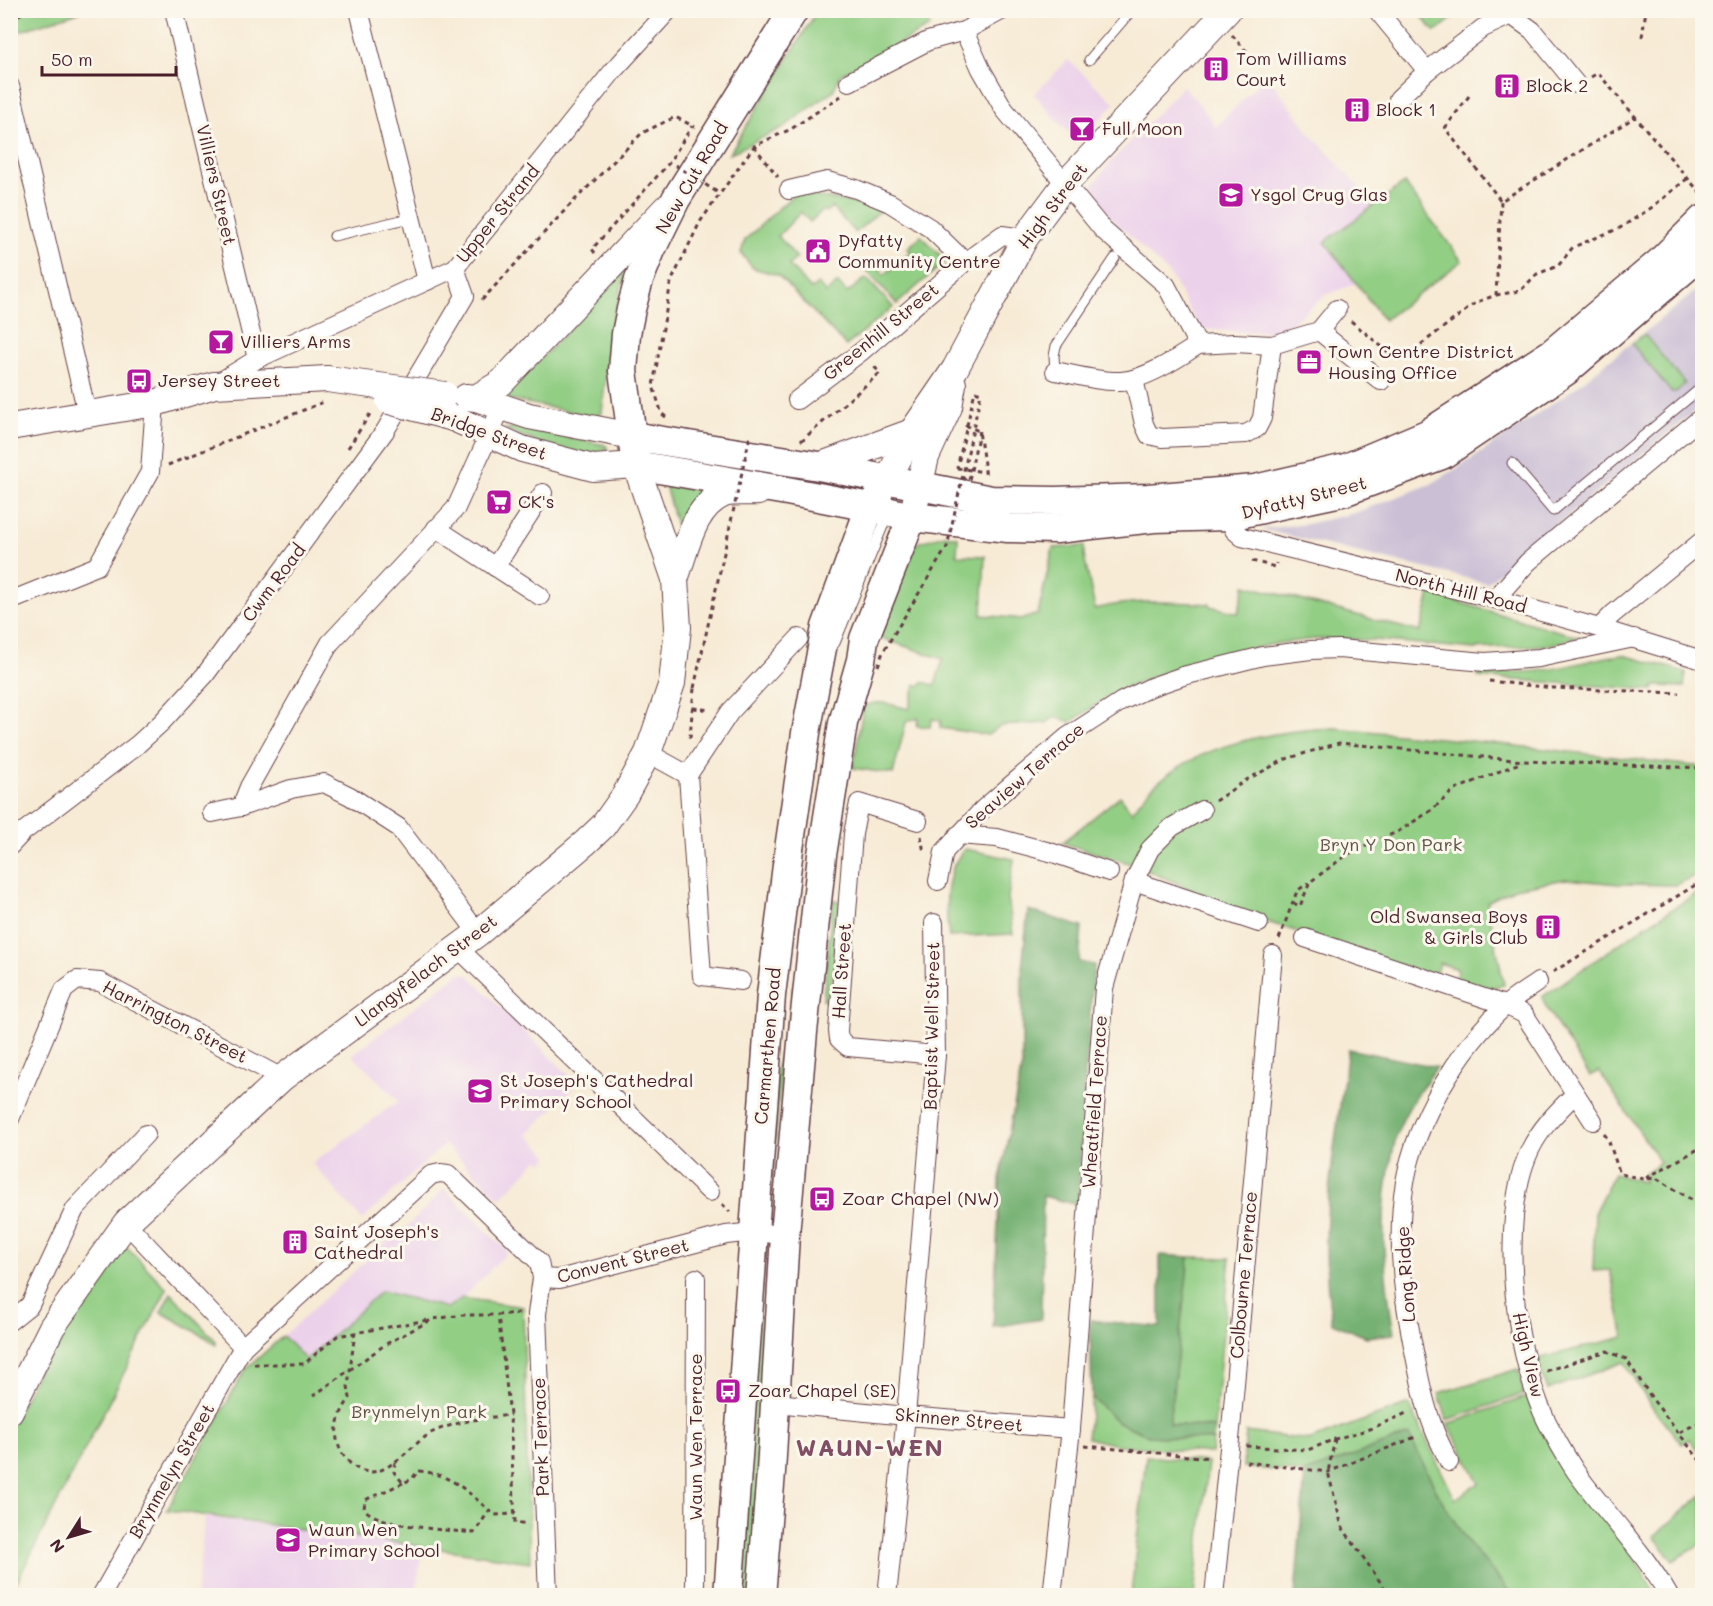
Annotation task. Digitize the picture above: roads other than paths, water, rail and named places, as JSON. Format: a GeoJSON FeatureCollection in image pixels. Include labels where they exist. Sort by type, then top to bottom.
{"type":"FeatureCollection","features":[{"type":"Feature","properties":{"kind":"main road","name":"New Cut Road"},"geometry":{"type":"LineString","coordinates":[[636,465],[623,371],[627,326],[639,280],[676,199],[794,10]]}},
{"type":"Feature","properties":{"kind":"main road","name":"High Street"},"geometry":{"type":"LineString","coordinates":[[955,369],[1025,238],[1066,183],[1228,10]]}},
{"type":"Feature","properties":{"kind":"main road"},"geometry":{"type":"LineString","coordinates":[[476,398],[501,383],[676,199]]}},
{"type":"Feature","properties":{"kind":"main road","name":"Dyfatty Street"},"geometry":{"type":"LineString","coordinates":[[897,502],[988,486],[1055,501],[1148,498],[1255,489],[1346,468],[1427,434],[1552,353],[1660,262],[1702,220]]}},
{"type":"Feature","properties":{"kind":"main road","name":"Dyfatty Street"},"geometry":{"type":"LineString","coordinates":[[897,502],[1008,528],[1056,529],[1154,518],[1229,516],[1346,491],[1442,455],[1566,371],[1702,254]]}},
{"type":"Feature","properties":{"kind":"main road"},"geometry":{"type":"LineString","coordinates":[[766,1080],[788,996],[799,894],[833,671],[885,541],[897,502],[912,432],[955,369]]}},
{"type":"Feature","properties":{"kind":"main road"},"geometry":{"type":"LineString","coordinates":[[897,502],[926,457],[949,407],[955,369]]}},
{"type":"Feature","properties":{"kind":"main road","name":"Bridge Street"},"geometry":{"type":"LineString","coordinates":[[10,427],[155,403],[214,385],[337,388],[449,406],[490,434],[522,449],[593,468],[636,465],[787,491],[897,502]]}},
{"type":"Feature","properties":{"kind":"main road","name":"Bridge Street"},"geometry":{"type":"LineString","coordinates":[[449,406],[476,398],[529,416],[632,436],[819,466],[897,502]]}},
{"type":"Feature","properties":{"kind":"main road"},"geometry":{"type":"LineString","coordinates":[[819,466],[912,432]]}},
{"type":"Feature","properties":{"kind":"main road","name":"Llangyfelach Street"},"geometry":{"type":"LineString","coordinates":[[10,1411],[52,1327],[126,1223],[282,1078],[468,941],[585,843],[603,826],[625,795],[683,686],[675,579],[636,465]]}},
{"type":"Feature","properties":{"kind":"main road"},"geometry":{"type":"LineString","coordinates":[[675,579],[692,531],[706,507],[725,494],[787,491]]}},
{"type":"Feature","properties":{"kind":"main road","name":"Carmarthen Road"},"geometry":{"type":"LineString","coordinates":[[728,1596],[771,995],[806,733],[826,627],[897,502]]}},
{"type":"Feature","properties":{"kind":"main road","name":"Carmarthen Road"},"geometry":{"type":"LineString","coordinates":[[761,1596],[776,1403],[785,1236],[803,1032],[822,855],[843,723],[861,660],[897,502]]}},
{"type":"Feature","properties":{"kind":"street","name":"Villiers Street"},"geometry":{"type":"LineString","coordinates":[[174,10],[257,359]]}},
{"type":"Feature","properties":{"kind":"street"},"geometry":{"type":"LineString","coordinates":[[358,10],[427,281]]}},
{"type":"Feature","properties":{"kind":"street","name":"Upper Strand"},"geometry":{"type":"LineString","coordinates":[[214,385],[257,359],[454,268],[613,71],[669,10]]}},
{"type":"Feature","properties":{"kind":"street"},"geometry":{"type":"LineString","coordinates":[[849,82],[928,41],[964,31],[1003,10]]}},
{"type":"Feature","properties":{"kind":"street"},"geometry":{"type":"LineString","coordinates":[[1377,10],[1427,72]]}},
{"type":"Feature","properties":{"kind":"street"},"geometry":{"type":"LineString","coordinates":[[1398,99],[1427,72],[1483,28],[1511,15],[1532,30],[1576,84]]}},
{"type":"Feature","properties":{"kind":"street"},"geometry":{"type":"LineString","coordinates":[[964,31],[981,69],[1004,110],[1103,230],[1166,285],[1198,345]]}},
{"type":"Feature","properties":{"kind":"street"},"geometry":{"type":"LineString","coordinates":[[10,86],[87,413]]}},
{"type":"Feature","properties":{"kind":"street"},"geometry":{"type":"LineString","coordinates":[[789,190],[827,181],[856,189],[890,203],[930,228],[965,262]]}},
{"type":"Feature","properties":{"kind":"street","name":"Greenhill Street"},"geometry":{"type":"LineString","coordinates":[[797,400],[862,351],[965,262],[1002,235],[1025,238]]}},
{"type":"Feature","properties":{"kind":"street","name":"Cwm Road"},"geometry":{"type":"LineString","coordinates":[[10,846],[23,832],[137,745],[162,722],[205,675],[385,432],[465,296],[454,268]]}},
{"type":"Feature","properties":{"kind":"street"},"geometry":{"type":"LineString","coordinates":[[1055,371],[1120,381],[1134,379],[1176,359],[1198,345],[1272,345],[1319,332],[1337,309]]}},
{"type":"Feature","properties":{"kind":"street"},"geometry":{"type":"LineString","coordinates":[[1319,332],[1381,381]]}},
{"type":"Feature","properties":{"kind":"street"},"geometry":{"type":"LineString","coordinates":[[1134,379],[1144,424],[1149,435],[1162,438],[1246,434],[1257,428],[1262,418],[1272,345]]}},
{"type":"Feature","properties":{"kind":"street"},"geometry":{"type":"LineString","coordinates":[[10,601],[97,566],[150,472],[155,403]]}},
{"type":"Feature","properties":{"kind":"street"},"geometry":{"type":"LineString","coordinates":[[241,807],[249,787],[330,643],[456,508],[502,406]]}},
{"type":"Feature","properties":{"kind":"street"},"geometry":{"type":"LineString","coordinates":[[1496,599],[1528,562],[1702,417]]}},
{"type":"Feature","properties":{"kind":"street"},"geometry":{"type":"LineString","coordinates":[[495,567],[543,493]]}},
{"type":"Feature","properties":{"kind":"street","name":"North Hill Road"},"geometry":{"type":"LineString","coordinates":[[1229,516],[1234,530],[1242,537],[1496,599],[1702,660]]}},
{"type":"Feature","properties":{"kind":"street"},"geometry":{"type":"LineString","coordinates":[[436,528],[540,596]]}},
{"type":"Feature","properties":{"kind":"street"},"geometry":{"type":"LineString","coordinates":[[1599,628],[1702,541]]}},
{"type":"Feature","properties":{"kind":"street"},"geometry":{"type":"LineString","coordinates":[[741,981],[702,976],[688,775],[730,712],[799,638]]}},
{"type":"Feature","properties":{"kind":"street","name":"Seaview Terrace"},"geometry":{"type":"LineString","coordinates":[[938,881],[944,852],[983,809],[1076,731],[1122,701],[1151,687],[1183,676],[1263,656],[1311,650],[1339,649],[1485,662],[1539,658],[1634,638]]}},
{"type":"Feature","properties":{"kind":"street"},"geometry":{"type":"LineString","coordinates":[[648,753],[688,775]]}},
{"type":"Feature","properties":{"kind":"street"},"geometry":{"type":"LineString","coordinates":[[212,813],[241,807],[291,789],[324,783],[350,796],[398,827],[468,941],[710,1192]]}},
{"type":"Feature","properties":{"kind":"street","name":"Hall Street"},"geometry":{"type":"LineString","coordinates":[[918,821],[859,803],[854,834],[838,1013],[840,1039],[848,1047],[936,1055]]}},
{"type":"Feature","properties":{"kind":"street","name":"Wheatfield Terrace"},"geometry":{"type":"LineString","coordinates":[[1052,1596],[1070,1437],[1104,988],[1134,881],[1150,849],[1172,827],[1202,810]]}},
{"type":"Feature","properties":{"kind":"street"},"geometry":{"type":"LineString","coordinates":[[958,835],[997,838],[1050,852],[1109,872]]}},
{"type":"Feature","properties":{"kind":"street"},"geometry":{"type":"LineString","coordinates":[[1134,881],[1259,923]]}},
{"type":"Feature","properties":{"kind":"street","name":"Baptist Well Street"},"geometry":{"type":"LineString","coordinates":[[886,1596],[906,1416],[936,1055],[934,923]]}},
{"type":"Feature","properties":{"kind":"street"},"geometry":{"type":"LineString","coordinates":[[1305,938],[1505,1005],[1524,1014],[1593,1121]]}},
{"type":"Feature","properties":{"kind":"street","name":"Colbourne Terrace"},"geometry":{"type":"LineString","coordinates":[[1214,1596],[1273,955]]}},
{"type":"Feature","properties":{"kind":"street","name":"Harrington Street"},"geometry":{"type":"LineString","coordinates":[[10,1119],[64,990],[77,980],[100,982],[282,1078]]}},
{"type":"Feature","properties":{"kind":"street","name":"Long Ridge"},"geometry":{"type":"LineString","coordinates":[[1449,1462],[1434,1430],[1426,1404],[1406,1305],[1401,1238],[1405,1182],[1420,1131],[1439,1093],[1466,1050],[1505,1005],[1538,982]]}},
{"type":"Feature","properties":{"kind":"street","name":"High View"},"geometry":{"type":"LineString","coordinates":[[1575,1094],[1548,1121],[1530,1150],[1521,1174],[1516,1201],[1511,1251],[1516,1305],[1529,1376],[1551,1431],[1576,1472],[1638,1548],[1669,1596]]}},
{"type":"Feature","properties":{"kind":"street"},"geometry":{"type":"LineString","coordinates":[[10,1321],[30,1305],[75,1209],[146,1134]]}},
{"type":"Feature","properties":{"kind":"street","name":"Convent Street"},"geometry":{"type":"LineString","coordinates":[[244,1356],[431,1175],[440,1173],[448,1174],[539,1262],[542,1278],[559,1279],[726,1235],[753,1232],[785,1236]]}},
{"type":"Feature","properties":{"kind":"street"},"geometry":{"type":"LineString","coordinates":[[126,1223],[244,1356]]}},
{"type":"Feature","properties":{"kind":"street","name":"Park Terrace"},"geometry":{"type":"LineString","coordinates":[[542,1278],[537,1314],[548,1596]]}},
{"type":"Feature","properties":{"kind":"street","name":"Waun Wen Terrace"},"geometry":{"type":"LineString","coordinates":[[695,1596],[696,1278]]}},
{"type":"Feature","properties":{"kind":"street","name":"Brynmelyn Street"},"geometry":{"type":"LineString","coordinates":[[101,1596],[244,1356]]}},
{"type":"Feature","properties":{"kind":"street","name":"Skinner Street"},"geometry":{"type":"LineString","coordinates":[[776,1403],[906,1416],[1070,1437]]}},
{"type":"Feature","properties":{"kind":"lane"},"geometry":{"type":"LineString","coordinates":[[1089,60],[1132,10]]}},
{"type":"Feature","properties":{"kind":"lane"},"geometry":{"type":"LineString","coordinates":[[334,236],[410,218]]}},
{"type":"Feature","properties":{"kind":"lane"},"geometry":{"type":"LineString","coordinates":[[1055,371],[1056,346],[1115,258]]}},
{"type":"Feature","properties":{"kind":"lane"},"geometry":{"type":"LineString","coordinates":[[1512,463],[1553,511],[1702,387]]}},
{"type":"Feature","properties":{"kind":"place","name":"Tom Williams Court"},"geometry":{"type":"Point","coordinates":[1216,69]}},
{"type":"Feature","properties":{"kind":"place","name":"Block 2"},"geometry":{"type":"Point","coordinates":[1507,86]}},
{"type":"Feature","properties":{"kind":"place","name":"Block 1"},"geometry":{"type":"Point","coordinates":[1357,110]}},
{"type":"Feature","properties":{"kind":"place","name":"Full Moon"},"geometry":{"type":"Point","coordinates":[1082,129]}},
{"type":"Feature","properties":{"kind":"place","name":"Ysgol Crug Glas"},"geometry":{"type":"Point","coordinates":[1231,195]}},
{"type":"Feature","properties":{"kind":"place","name":"Dyfatty Community Centre"},"geometry":{"type":"Point","coordinates":[818,251]}},
{"type":"Feature","properties":{"kind":"place","name":"Villiers Arms"},"geometry":{"type":"Point","coordinates":[221,342]}},
{"type":"Feature","properties":{"kind":"place","name":"Town Centre District Housing Office"},"geometry":{"type":"Point","coordinates":[1309,362]}},
{"type":"Feature","properties":{"kind":"place","name":"Jersey Street"},"geometry":{"type":"Point","coordinates":[139,381]}},
{"type":"Feature","properties":{"kind":"place","name":"CK's"},"geometry":{"type":"Point","coordinates":[499,502]}},
{"type":"Feature","properties":{"kind":"place","name":"Old Swansea Boys & Girls Club"},"geometry":{"type":"Point","coordinates":[1548,927]}},
{"type":"Feature","properties":{"kind":"place","name":"St Joseph's Cathedral Primary School"},"geometry":{"type":"Point","coordinates":[480,1091]}},
{"type":"Feature","properties":{"kind":"place","name":"Zoar Chapel (NW)"},"geometry":{"type":"Point","coordinates":[822,1199]}},
{"type":"Feature","properties":{"kind":"place","name":"Saint Joseph's Cathedral"},"geometry":{"type":"Point","coordinates":[295,1242]}},
{"type":"Feature","properties":{"kind":"place","name":"Zoar Chapel (SE)"},"geometry":{"type":"Point","coordinates":[728,1391]}},
{"type":"Feature","properties":{"kind":"place","name":"Waun Wen Primary School"},"geometry":{"type":"Point","coordinates":[288,1540]}},
{"type":"Feature","properties":{"kind":"district","name":"WAUN-WEN"},"geometry":{"type":"Point","coordinates":[870,1448]}},
{"type":"Feature","properties":{"kind":"park label","name":"Bryn Y Don Park"},"geometry":{"type":"Point","coordinates":[1391,845]}},
{"type":"Feature","properties":{"kind":"park label","name":"Brynmelyn Park"},"geometry":{"type":"Point","coordinates":[419,1412]}}]}
